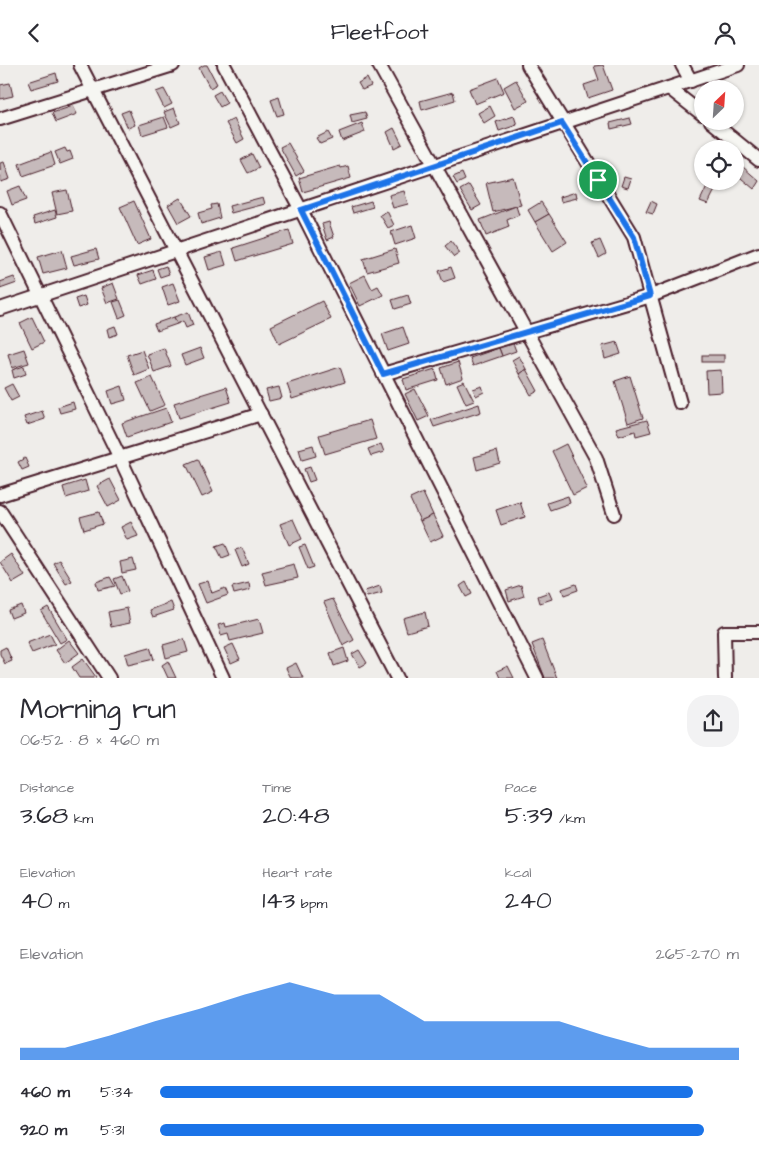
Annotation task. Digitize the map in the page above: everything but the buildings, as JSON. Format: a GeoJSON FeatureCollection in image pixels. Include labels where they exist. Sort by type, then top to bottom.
{"type":"FeatureCollection","features":[{"type":"Feature","properties":{"kind":"street"},"geometry":{"type":"LineString","coordinates":[[80,65],[397,678]]}},
{"type":"Feature","properties":{"kind":"street"},"geometry":{"type":"LineString","coordinates":[[0,119],[173,65]]}},
{"type":"Feature","properties":{"kind":"street"},"geometry":{"type":"LineString","coordinates":[[224,65],[301,210],[537,678]]}},
{"type":"Feature","properties":{"kind":"street"},"geometry":{"type":"LineString","coordinates":[[379,65],[596,458],[614,514]]}},
{"type":"Feature","properties":{"kind":"street"},"geometry":{"type":"LineString","coordinates":[[528,65],[634,237],[680,403]]}},
{"type":"Feature","properties":{"kind":"street"},"geometry":{"type":"LineString","coordinates":[[682,65],[691,81]]}},
{"type":"Feature","properties":{"kind":"street"},"geometry":{"type":"LineString","coordinates":[[0,309],[738,65]]}},
{"type":"Feature","properties":{"kind":"street"},"geometry":{"type":"LineString","coordinates":[[669,88],[694,108]]}},
{"type":"Feature","properties":{"kind":"street"},"geometry":{"type":"LineString","coordinates":[[722,130],[759,159]]}},
{"type":"Feature","properties":{"kind":"street"},"geometry":{"type":"LineString","coordinates":[[0,213],[42,295],[223,678]]}},
{"type":"Feature","properties":{"kind":"street"},"geometry":{"type":"LineString","coordinates":[[383,374],[650,296],[759,254]]}},
{"type":"Feature","properties":{"kind":"street"},"geometry":{"type":"LineString","coordinates":[[0,495],[261,414]]}},
{"type":"Feature","properties":{"kind":"street"},"geometry":{"type":"LineString","coordinates":[[0,511],[109,678]]}},
{"type":"Feature","properties":{"kind":"street"},"geometry":{"type":"LineString","coordinates":[[725,678],[724,631],[759,632]]}},
{"type":"Feature","properties":{"kind":"route"},"geometry":{"type":"LineString","coordinates":[[562,123],[598,180],[634,237],[650,296],[383,374],[301,210],[562,123]]}}]}
